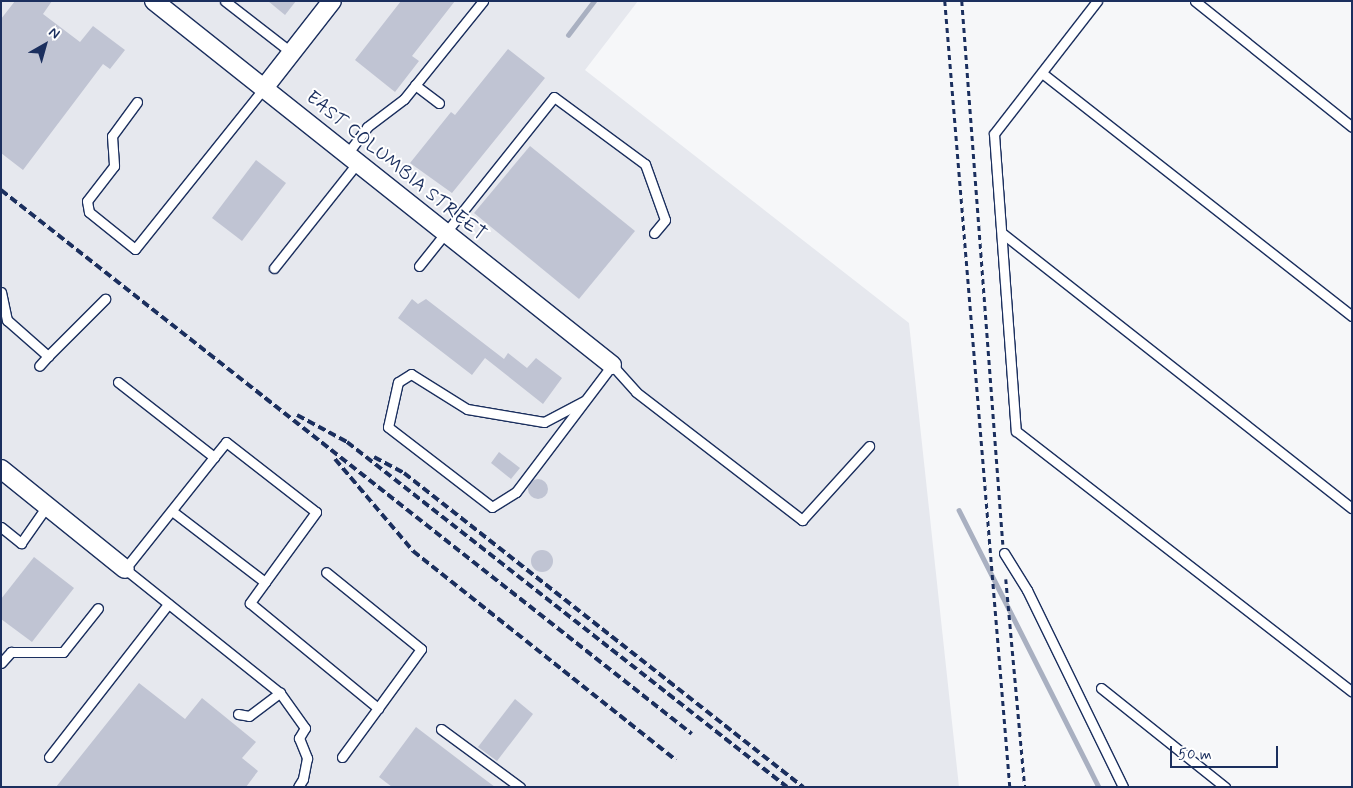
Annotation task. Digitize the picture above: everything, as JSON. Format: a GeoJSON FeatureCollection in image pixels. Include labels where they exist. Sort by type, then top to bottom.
{"type":"FeatureCollection","features":[{"type":"Feature","properties":{"kind":"street","name":"EAST COLUMBIA STREET"},"geometry":{"type":"LineString","coordinates":[[154,1],[612,365]]}},
{"type":"Feature","properties":{"kind":"street"},"geometry":{"type":"LineString","coordinates":[[264,88],[332,1]]}},
{"type":"Feature","properties":{"kind":"street"},"geometry":{"type":"LineString","coordinates":[[1,470],[125,569]]}},
{"type":"Feature","properties":{"kind":"lane"},"geometry":{"type":"LineString","coordinates":[[225,1],[292,53]]}},
{"type":"Feature","properties":{"kind":"lane"},"geometry":{"type":"LineString","coordinates":[[274,268],[352,158],[367,128],[404,99],[483,1]]}},
{"type":"Feature","properties":{"kind":"lane"},"geometry":{"type":"LineString","coordinates":[[1097,1],[994,134],[1016,431],[1352,692]]}},
{"type":"Feature","properties":{"kind":"lane"},"geometry":{"type":"LineString","coordinates":[[1195,1],[1352,127]]}},
{"type":"Feature","properties":{"kind":"lane"},"geometry":{"type":"LineString","coordinates":[[1042,72],[1352,316]]}},
{"type":"Feature","properties":{"kind":"lane"},"geometry":{"type":"LineString","coordinates":[[415,85],[439,103]]}},
{"type":"Feature","properties":{"kind":"lane"},"geometry":{"type":"LineString","coordinates":[[137,102],[112,136],[114,166],[87,201],[89,212],[135,249],[264,88]]}},
{"type":"Feature","properties":{"kind":"lane"},"geometry":{"type":"LineString","coordinates":[[419,266],[444,231],[554,97],[645,164],[665,220],[654,233]]}},
{"type":"Feature","properties":{"kind":"lane"},"geometry":{"type":"LineString","coordinates":[[1002,233],[1352,508]]}},
{"type":"Feature","properties":{"kind":"lane"},"geometry":{"type":"LineString","coordinates":[[1,292],[4,322],[48,356]]}},
{"type":"Feature","properties":{"kind":"lane"},"geometry":{"type":"LineString","coordinates":[[39,366],[105,299]]}},
{"type":"Feature","properties":{"kind":"lane"},"geometry":{"type":"LineString","coordinates":[[584,401],[544,422],[467,409],[411,374],[398,382],[388,427],[492,507],[516,492],[612,365],[636,392],[802,520],[869,446]]}},
{"type":"Feature","properties":{"kind":"lane"},"geometry":{"type":"LineString","coordinates":[[118,382],[214,457]]}},
{"type":"Feature","properties":{"kind":"lane"},"geometry":{"type":"LineString","coordinates":[[298,787],[303,779],[307,758],[299,738],[305,728],[280,693],[125,569],[226,442],[316,512],[250,603],[378,708]]}},
{"type":"Feature","properties":{"kind":"lane"},"geometry":{"type":"LineString","coordinates":[[1,527],[21,543],[47,506]]}},
{"type":"Feature","properties":{"kind":"lane"},"geometry":{"type":"LineString","coordinates":[[172,511],[265,582]]}},
{"type":"Feature","properties":{"kind":"lane"},"geometry":{"type":"LineString","coordinates":[[1004,554],[1027,590],[1123,787]]}},
{"type":"Feature","properties":{"kind":"lane"},"geometry":{"type":"LineString","coordinates":[[326,572],[421,649],[342,757]]}},
{"type":"Feature","properties":{"kind":"lane"},"geometry":{"type":"LineString","coordinates":[[49,757],[168,604]]}},
{"type":"Feature","properties":{"kind":"lane"},"geometry":{"type":"LineString","coordinates":[[1,663],[10,652],[63,652],[98,608]]}},
{"type":"Feature","properties":{"kind":"lane"},"geometry":{"type":"LineString","coordinates":[[1101,688],[1225,787]]}},
{"type":"Feature","properties":{"kind":"lane"},"geometry":{"type":"LineString","coordinates":[[238,714],[249,716],[280,693]]}},
{"type":"Feature","properties":{"kind":"lane"},"geometry":{"type":"LineString","coordinates":[[442,729],[520,787]]}},
{"type":"Feature","properties":{"kind":"path"},"geometry":{"type":"LineString","coordinates":[[945,1],[1010,787]]}},
{"type":"Feature","properties":{"kind":"path"},"geometry":{"type":"LineString","coordinates":[[962,1],[1004,554],[1025,787]]}},
{"type":"Feature","properties":{"kind":"shaded area"},"geometry":{"type":"Polygon","coordinates":[[[1,1],[638,1],[585,70],[909,323],[959,787],[1,787],[1,1]]]}},
{"type":"Feature","properties":{"kind":"building"},"geometry":{"type":"Polygon","coordinates":[[[15,1],[52,1],[43,14],[80,42],[93,26],[125,50],[110,69],[103,64],[23,170],[1,153],[1,19],[15,1]]]}},
{"type":"Feature","properties":{"kind":"building"},"geometry":{"type":"Polygon","coordinates":[[[268,1],[296,1],[285,15],[268,1]]]}},
{"type":"Feature","properties":{"kind":"building"},"geometry":{"type":"Polygon","coordinates":[[[401,1],[455,1],[412,56],[419,61],[395,92],[355,60],[401,1]]]}},
{"type":"Feature","properties":{"kind":"building"},"geometry":{"type":"Polygon","coordinates":[[[508,49],[545,78],[452,193],[410,163],[451,112],[455,115],[508,49]]]}},
{"type":"Feature","properties":{"kind":"building"},"geometry":{"type":"Polygon","coordinates":[[[530,146],[635,231],[579,299],[474,213],[530,146]]]}},
{"type":"Feature","properties":{"kind":"building"},"geometry":{"type":"Polygon","coordinates":[[[256,160],[286,183],[242,241],[212,218],[256,160]]]}},
{"type":"Feature","properties":{"kind":"building"},"geometry":{"type":"Polygon","coordinates":[[[412,299],[418,304],[426,299],[504,359],[508,353],[527,368],[536,358],[562,378],[543,404],[485,358],[472,375],[398,318],[412,299]]]}},
{"type":"Feature","properties":{"kind":"building"},"geometry":{"type":"Polygon","coordinates":[[[499,452],[520,468],[511,479],[491,463],[499,452]]]}},
{"type":"Feature","properties":{"kind":"building"},"geometry":{"type":"Polygon","coordinates":[[[534,479],[542,479],[548,485],[548,493],[542,499],[534,499],[528,493],[528,485],[534,479]]]}},
{"type":"Feature","properties":{"kind":"building"},"geometry":{"type":"Polygon","coordinates":[[[542,550],[550,553],[553,561],[550,569],[542,572],[534,569],[531,561],[534,553],[542,550]]]}},
{"type":"Feature","properties":{"kind":"building"},"geometry":{"type":"Polygon","coordinates":[[[34,557],[74,588],[32,642],[1,619],[1,599],[34,557]]]}},
{"type":"Feature","properties":{"kind":"building"},"geometry":{"type":"Polygon","coordinates":[[[139,683],[185,719],[202,698],[256,742],[242,758],[258,771],[246,787],[56,787],[139,683]]]}},
{"type":"Feature","properties":{"kind":"building"},"geometry":{"type":"Polygon","coordinates":[[[515,699],[533,714],[497,761],[478,747],[515,699]]]}},
{"type":"Feature","properties":{"kind":"building"},"geometry":{"type":"Polygon","coordinates":[[[416,727],[495,787],[392,787],[379,777],[416,727]]]}},
{"type":"Feature","properties":{"kind":"waterway"},"geometry":{"type":"LineString","coordinates":[[568,35],[594,1]]}},
{"type":"Feature","properties":{"kind":"waterway"},"geometry":{"type":"LineString","coordinates":[[959,510],[1099,787]]}},
{"type":"Feature","properties":{"kind":"railway"},"geometry":{"type":"LineString","coordinates":[[1,190],[692,734]]}},
{"type":"Feature","properties":{"kind":"railway"},"geometry":{"type":"LineString","coordinates":[[297,415],[347,442],[787,787]]}},
{"type":"Feature","properties":{"kind":"railway"},"geometry":{"type":"LineString","coordinates":[[374,457],[404,473],[803,787]]}},
{"type":"Feature","properties":{"kind":"railway"},"geometry":{"type":"LineString","coordinates":[[335,459],[413,551],[676,760]]}}]}
